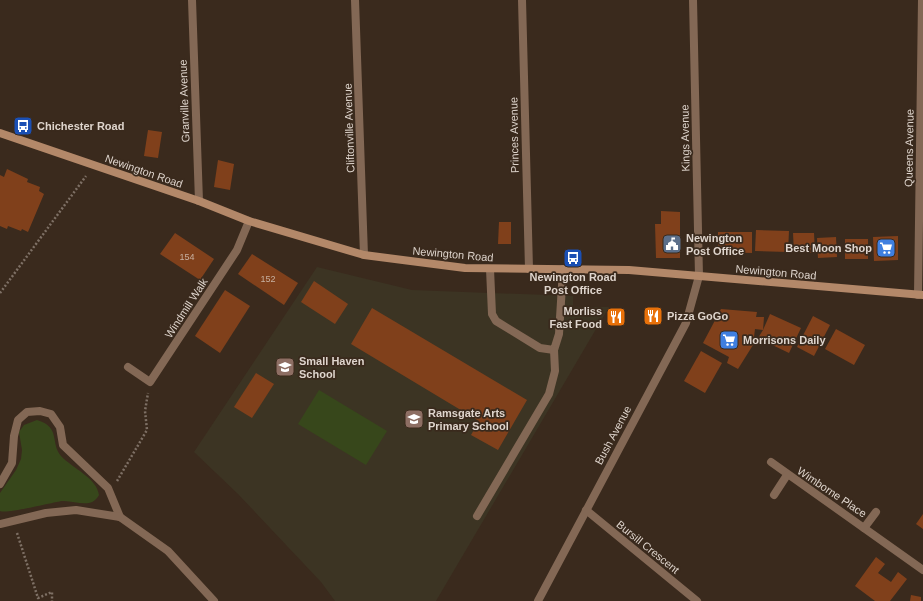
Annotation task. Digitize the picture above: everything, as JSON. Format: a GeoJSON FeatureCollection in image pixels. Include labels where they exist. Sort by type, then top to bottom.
{"type":"FeatureCollection","features":[{"type":"Feature","properties":{"kind":"main road","name":"Newington Road"},"geometry":{"type":"LineString","coordinates":[[0,133],[199,201],[249,221],[364,255],[436,265],[490,269],[629,270],[921,295]]}},
{"type":"Feature","properties":{"kind":"street","name":"Granville Avenue"},"geometry":{"type":"LineString","coordinates":[[192,0],[199,201]]}},
{"type":"Feature","properties":{"kind":"street","name":"Cliftonville Avenue"},"geometry":{"type":"LineString","coordinates":[[355,0],[364,255]]}},
{"type":"Feature","properties":{"kind":"street","name":"Princes Avenue"},"geometry":{"type":"LineString","coordinates":[[522,0],[529,269]]}},
{"type":"Feature","properties":{"kind":"street","name":"Kings Avenue"},"geometry":{"type":"LineString","coordinates":[[693,0],[699,276]]}},
{"type":"Feature","properties":{"kind":"street","name":"Queens Avenue"},"geometry":{"type":"LineString","coordinates":[[921,295],[922,0]]}},
{"type":"Feature","properties":{"kind":"street","name":"Windmill Walk"},"geometry":{"type":"LineString","coordinates":[[150,382],[237,250],[249,221]]}},
{"type":"Feature","properties":{"kind":"street"},"geometry":{"type":"LineString","coordinates":[[490,269],[492,314],[496,320],[540,348],[554,350]]}},
{"type":"Feature","properties":{"kind":"street"},"geometry":{"type":"LineString","coordinates":[[477,516],[549,394],[555,371],[554,350],[559,334],[564,269]]}},
{"type":"Feature","properties":{"kind":"street","name":"Bush Avenue"},"geometry":{"type":"LineString","coordinates":[[538,601],[686,323],[699,276]]}},
{"type":"Feature","properties":{"kind":"street"},"geometry":{"type":"LineString","coordinates":[[128,367],[150,382]]}},
{"type":"Feature","properties":{"kind":"street"},"geometry":{"type":"LineString","coordinates":[[0,484],[12,463],[14,436],[18,420],[27,412],[40,411],[51,414],[60,427],[64,445],[108,488],[120,517]]}},
{"type":"Feature","properties":{"kind":"street","name":"Wimborne Place"},"geometry":{"type":"LineString","coordinates":[[771,462],[787,475],[923,570]]}},
{"type":"Feature","properties":{"kind":"street","name":"Wimborne Place"},"geometry":{"type":"LineString","coordinates":[[774,495],[787,475]]}},
{"type":"Feature","properties":{"kind":"street"},"geometry":{"type":"LineString","coordinates":[[0,524],[46,512],[76,510],[120,517],[168,551],[214,601]]}},
{"type":"Feature","properties":{"kind":"street","name":"Bursill Crescent"},"geometry":{"type":"LineString","coordinates":[[586,510],[698,601]]}},
{"type":"Feature","properties":{"kind":"street","name":"Wimborne Place"},"geometry":{"type":"LineString","coordinates":[[864,528],[876,512]]}},
{"type":"Feature","properties":{"kind":"path"},"geometry":{"type":"LineString","coordinates":[[0,293],[94,165]]}},
{"type":"Feature","properties":{"kind":"path"},"geometry":{"type":"LineString","coordinates":[[108,488],[114,487],[147,430],[145,410],[150,382]]}},
{"type":"Feature","properties":{"kind":"path"},"geometry":{"type":"LineString","coordinates":[[12,520],[38,598],[52,592],[52,601]]}},
{"type":"Feature","properties":{"kind":"shaded area","name":"Ramsgate Arts Primary School"},"geometry":{"type":"Polygon","coordinates":[[[317,267],[412,290],[573,296],[573,307],[609,307],[436,601],[335,601],[321,582],[238,494],[194,452],[317,267]]]}},
{"type":"Feature","properties":{"kind":"green space"},"geometry":{"type":"Polygon","coordinates":[[[319,390],[387,431],[366,465],[298,424],[319,390]]]}},
{"type":"Feature","properties":{"kind":"green space"},"geometry":{"type":"Polygon","coordinates":[[[37,420],[44,423],[52,431],[56,446],[61,456],[94,483],[99,495],[96,500],[87,503],[62,501],[20,510],[0,511],[0,493],[16,470],[21,459],[22,450],[19,432],[24,425],[37,420]]]}},
{"type":"Feature","properties":{"kind":"building"},"geometry":{"type":"Polygon","coordinates":[[[148,130],[162,132],[158,158],[144,156],[148,130]]]}},
{"type":"Feature","properties":{"kind":"building"},"geometry":{"type":"Polygon","coordinates":[[[218,160],[234,164],[230,190],[214,187],[218,160]]]}},
{"type":"Feature","properties":{"kind":"building"},"geometry":{"type":"Polygon","coordinates":[[[7,169],[28,179],[27,182],[40,187],[39,191],[44,194],[28,232],[8,226],[7,229],[0,226],[0,175],[4,177],[7,169]]]}},
{"type":"Feature","properties":{"kind":"building"},"geometry":{"type":"Polygon","coordinates":[[[661,211],[680,212],[680,258],[656,258],[655,224],[661,224],[661,211]]]}},
{"type":"Feature","properties":{"kind":"building"},"geometry":{"type":"Polygon","coordinates":[[[499,222],[511,222],[511,244],[498,244],[499,222]]]}},
{"type":"Feature","properties":{"kind":"building"},"geometry":{"type":"Polygon","coordinates":[[[756,230],[789,231],[788,252],[755,251],[756,230]]]}},
{"type":"Feature","properties":{"kind":"building"},"geometry":{"type":"Polygon","coordinates":[[[718,232],[752,232],[752,253],[718,252],[718,232]]]}},
{"type":"Feature","properties":{"kind":"building"},"geometry":{"type":"Polygon","coordinates":[[[175,233],[214,259],[200,280],[160,254],[175,233]]]}},
{"type":"Feature","properties":{"kind":"building"},"geometry":{"type":"Polygon","coordinates":[[[793,233],[814,233],[815,253],[794,253],[793,233]]]}},
{"type":"Feature","properties":{"kind":"building","name":"Best Moon Shop"},"geometry":{"type":"Polygon","coordinates":[[[898,236],[898,260],[874,261],[873,237],[898,236]]]}},
{"type":"Feature","properties":{"kind":"building"},"geometry":{"type":"Polygon","coordinates":[[[836,237],[837,257],[818,258],[817,238],[836,237]]]}},
{"type":"Feature","properties":{"kind":"building"},"geometry":{"type":"Polygon","coordinates":[[[845,239],[868,239],[868,259],[845,259],[845,239]]]}},
{"type":"Feature","properties":{"kind":"building"},"geometry":{"type":"Polygon","coordinates":[[[252,254],[298,283],[284,305],[238,274],[252,254]]]}},
{"type":"Feature","properties":{"kind":"building"},"geometry":{"type":"Polygon","coordinates":[[[314,281],[348,304],[335,324],[301,302],[314,281]]]}},
{"type":"Feature","properties":{"kind":"building"},"geometry":{"type":"Polygon","coordinates":[[[225,290],[250,306],[220,353],[195,336],[225,290]]]}},
{"type":"Feature","properties":{"kind":"building"},"geometry":{"type":"Polygon","coordinates":[[[372,308],[527,400],[498,450],[471,435],[479,421],[351,344],[372,308]]]}},
{"type":"Feature","properties":{"kind":"building","name":"Morrisons Daily"},"geometry":{"type":"Polygon","coordinates":[[[721,309],[757,312],[756,317],[764,317],[763,330],[755,329],[753,345],[738,369],[727,363],[729,357],[703,343],[721,309]]]}},
{"type":"Feature","properties":{"kind":"building"},"geometry":{"type":"Polygon","coordinates":[[[770,314],[801,328],[789,353],[758,338],[770,314]]]}},
{"type":"Feature","properties":{"kind":"building"},"geometry":{"type":"Polygon","coordinates":[[[813,316],[830,325],[814,356],[797,347],[813,316]]]}},
{"type":"Feature","properties":{"kind":"building"},"geometry":{"type":"Polygon","coordinates":[[[836,329],[865,345],[854,365],[825,349],[836,329]]]}},
{"type":"Feature","properties":{"kind":"building"},"geometry":{"type":"Polygon","coordinates":[[[701,351],[722,363],[705,393],[684,381],[701,351]]]}},
{"type":"Feature","properties":{"kind":"building"},"geometry":{"type":"Polygon","coordinates":[[[256,373],[274,384],[252,418],[234,407],[256,373]]]}},
{"type":"Feature","properties":{"kind":"building"},"geometry":{"type":"Polygon","coordinates":[[[923,514],[923,529],[916,524],[923,514]]]}},
{"type":"Feature","properties":{"kind":"building"},"geometry":{"type":"Polygon","coordinates":[[[876,557],[885,564],[878,573],[891,582],[898,572],[907,579],[890,601],[875,601],[855,586],[876,557]]]}},
{"type":"Feature","properties":{"kind":"building"},"geometry":{"type":"Polygon","coordinates":[[[911,595],[921,597],[921,601],[910,601],[911,595]]]}},
{"type":"Feature","properties":{"kind":"place","name":"Chichester Road"},"geometry":{"type":"Point","coordinates":[23,126]}},
{"type":"Feature","properties":{"kind":"place","name":"Newington Post Office"},"geometry":{"type":"Point","coordinates":[672,244]}},
{"type":"Feature","properties":{"kind":"place","name":"Best Moon Shop"},"geometry":{"type":"Point","coordinates":[886,248]}},
{"type":"Feature","properties":{"kind":"place","name":"Newington Road Post Office"},"geometry":{"type":"Point","coordinates":[573,258]}},
{"type":"Feature","properties":{"kind":"place","name":"Pizza GoGo"},"geometry":{"type":"Point","coordinates":[653,316]}},
{"type":"Feature","properties":{"kind":"place","name":"Morliss Fast Food"},"geometry":{"type":"Point","coordinates":[616,317]}},
{"type":"Feature","properties":{"kind":"place","name":"Morrisons Daily"},"geometry":{"type":"Point","coordinates":[729,340]}},
{"type":"Feature","properties":{"kind":"place","name":"Small Haven School"},"geometry":{"type":"Point","coordinates":[285,367]}},
{"type":"Feature","properties":{"kind":"place","name":"Ramsgate Arts Primary School"},"geometry":{"type":"Point","coordinates":[414,419]}}]}
